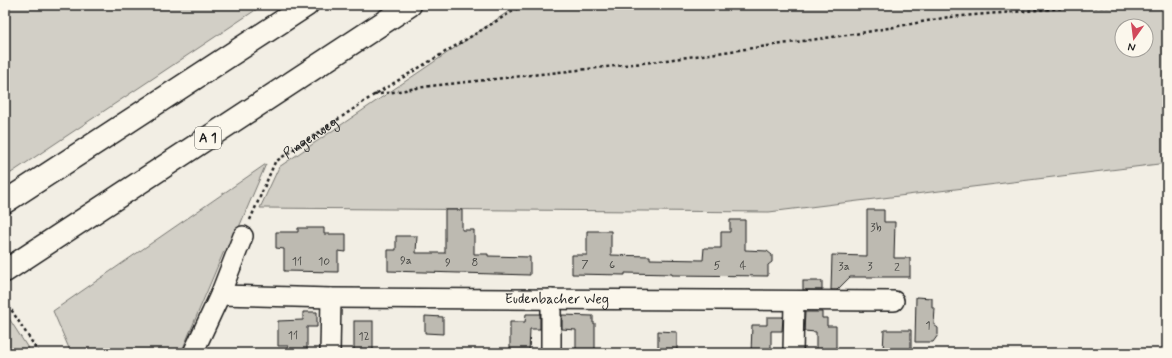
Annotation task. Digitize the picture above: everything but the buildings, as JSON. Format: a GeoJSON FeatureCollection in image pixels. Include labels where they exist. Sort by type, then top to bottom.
{"type":"FeatureCollection","features":[{"type":"Feature","properties":{"kind":"highway"},"geometry":{"type":"LineString","coordinates":[[5,202],[307,5]]}},
{"type":"Feature","properties":{"kind":"highway","name":"A 1"},"geometry":{"type":"LineString","coordinates":[[5,271],[410,5]]}},
{"type":"Feature","properties":{"kind":"street"},"geometry":{"type":"LineString","coordinates":[[193,353],[220,295],[243,236]]}},
{"type":"Feature","properties":{"kind":"street","name":"Eudenbacher Weg"},"geometry":{"type":"LineString","coordinates":[[220,295],[331,298],[794,302],[894,301]]}},
{"type":"Feature","properties":{"kind":"street"},"geometry":{"type":"LineString","coordinates":[[330,353],[331,298]]}},
{"type":"Feature","properties":{"kind":"street"},"geometry":{"type":"LineString","coordinates":[[551,299],[551,353]]}},
{"type":"Feature","properties":{"kind":"street"},"geometry":{"type":"LineString","coordinates":[[793,353],[794,302]]}},
{"type":"Feature","properties":{"kind":"path","name":"Pingenweg"},"geometry":{"type":"LineString","coordinates":[[243,236],[275,162],[374,95],[523,5]]}},
{"type":"Feature","properties":{"kind":"path"},"geometry":{"type":"LineString","coordinates":[[374,95],[430,86],[652,62],[861,33],[949,17],[1134,5]]}},
{"type":"Feature","properties":{"kind":"path"},"geometry":{"type":"LineString","coordinates":[[5,300],[39,353]]}},
{"type":"Feature","properties":{"kind":"shaded area"},"geometry":{"type":"Polygon","coordinates":[[[5,5],[263,5],[5,177],[5,5]]]}},
{"type":"Feature","properties":{"kind":"shaded area"},"geometry":{"type":"Polygon","coordinates":[[[518,5],[1167,5],[1167,163],[769,212],[260,208],[279,167],[518,5]]]}},
{"type":"Feature","properties":{"kind":"shaded area"},"geometry":{"type":"Polygon","coordinates":[[[266,164],[228,253],[224,251],[181,353],[71,353],[53,311],[266,164]]]}},
{"type":"Feature","properties":{"kind":"shaded area"},"geometry":{"type":"Polygon","coordinates":[[[5,312],[31,353],[5,353],[5,312]]]}}]}
